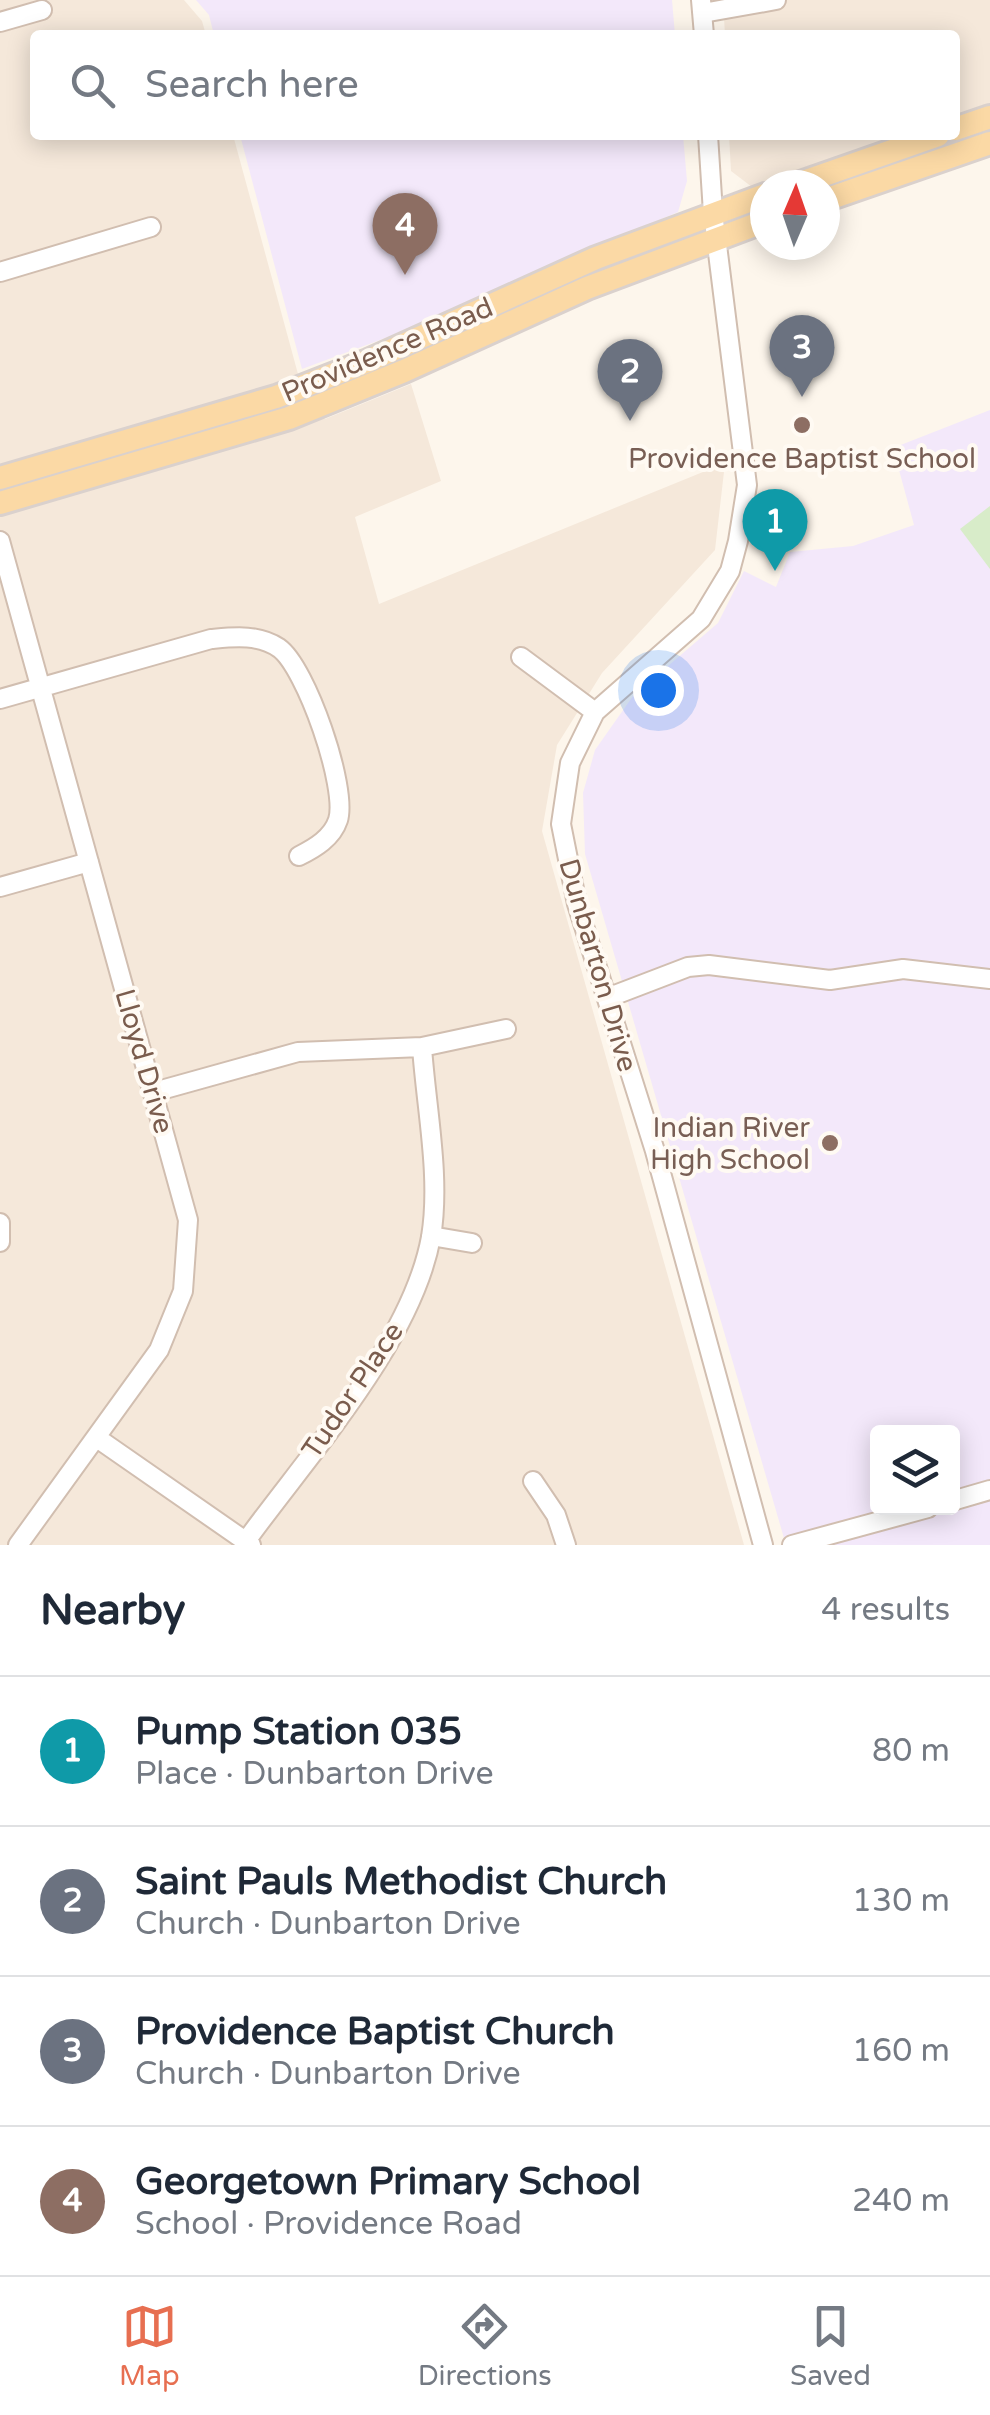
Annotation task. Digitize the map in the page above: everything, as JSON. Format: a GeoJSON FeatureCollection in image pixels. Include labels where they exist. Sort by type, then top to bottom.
{"type":"FeatureCollection","features":[{"type":"Feature","properties":{"kind":"main road"},"geometry":{"type":"LineString","coordinates":[[960,127],[990,117]]}},
{"type":"Feature","properties":{"kind":"main road"},"geometry":{"type":"LineString","coordinates":[[838,170],[924,140]]}},
{"type":"Feature","properties":{"kind":"main road"},"geometry":{"type":"LineString","coordinates":[[840,195],[990,142]]}},
{"type":"Feature","properties":{"kind":"main road","name":"Providence Road"},"geometry":{"type":"LineString","coordinates":[[0,478],[276,397],[596,258],[750,200]]}},
{"type":"Feature","properties":{"kind":"main road","name":"Providence Road"},"geometry":{"type":"LineString","coordinates":[[0,504],[289,418],[404,372],[587,288],[750,227]]}},
{"type":"Feature","properties":{"kind":"street"},"geometry":{"type":"LineString","coordinates":[[702,6],[776,0]]}},
{"type":"Feature","properties":{"kind":"street"},"geometry":{"type":"LineString","coordinates":[[0,22],[42,10]]}},
{"type":"Feature","properties":{"kind":"street","name":"Dunbarton Drive"},"geometry":{"type":"LineString","coordinates":[[708,140],[713,213],[746,485],[738,540],[730,571],[701,620],[595,712],[570,764],[561,824],[577,904],[660,1170],[763,1545]]}},
{"type":"Feature","properties":{"kind":"street"},"geometry":{"type":"LineString","coordinates":[[0,272],[152,227]]}},
{"type":"Feature","properties":{"kind":"street","name":"Lloyd Drive"},"geometry":{"type":"LineString","coordinates":[[0,541],[188,1220],[183,1292],[159,1350],[18,1545]]}},
{"type":"Feature","properties":{"kind":"street"},"geometry":{"type":"LineString","coordinates":[[0,699],[211,639],[242,636],[280,649],[299,668],[338,784],[337,823],[326,839],[299,856]]}},
{"type":"Feature","properties":{"kind":"street"},"geometry":{"type":"LineString","coordinates":[[521,657],[595,712]]}},
{"type":"Feature","properties":{"kind":"street"},"geometry":{"type":"LineString","coordinates":[[0,888],[89,862]]}},
{"type":"Feature","properties":{"kind":"street"},"geometry":{"type":"LineString","coordinates":[[607,998],[688,967],[709,965],[830,980],[903,969],[990,979]]}},
{"type":"Feature","properties":{"kind":"street"},"geometry":{"type":"LineString","coordinates":[[154,1092],[298,1052],[422,1047],[506,1029]]}},
{"type":"Feature","properties":{"kind":"street","name":"Tudor Place"},"geometry":{"type":"LineString","coordinates":[[249,1543],[390,1342],[409,1304],[431,1236],[432,1177],[422,1047]]}},
{"type":"Feature","properties":{"kind":"street"},"geometry":{"type":"LineString","coordinates":[[0,1222],[0,1242]]}},
{"type":"Feature","properties":{"kind":"street"},"geometry":{"type":"LineString","coordinates":[[431,1236],[472,1243]]}},
{"type":"Feature","properties":{"kind":"street"},"geometry":{"type":"LineString","coordinates":[[96,1438],[249,1543]]}},
{"type":"Feature","properties":{"kind":"street"},"geometry":{"type":"LineString","coordinates":[[533,1481],[556,1515],[566,1545]]}},
{"type":"Feature","properties":{"kind":"street"},"geometry":{"type":"LineString","coordinates":[[960,1498],[990,1490]]}},
{"type":"Feature","properties":{"kind":"street"},"geometry":{"type":"LineString","coordinates":[[792,1545],[902,1515]]}},
{"type":"Feature","properties":{"kind":"shaded area"},"geometry":{"type":"Polygon","coordinates":[[[0,0],[184,0],[205,30],[30,30],[30,140],[234,140],[298,374],[325,419],[411,384],[441,481],[355,517],[379,604],[725,463],[715,550],[602,673],[557,745],[542,831],[744,1545],[0,1545],[0,0]]]}},
{"type":"Feature","properties":{"kind":"shaded area"},"geometry":{"type":"Polygon","coordinates":[[[196,0],[672,0],[675,30],[213,30],[209,15],[196,0]]]}},
{"type":"Feature","properties":{"kind":"shaded area"},"geometry":{"type":"Polygon","coordinates":[[[723,0],[990,0],[990,104],[960,114],[960,30],[725,30],[723,0]]]}},
{"type":"Feature","properties":{"kind":"shaded area"},"geometry":{"type":"Polygon","coordinates":[[[241,140],[683,140],[687,181],[678,212],[388,337],[302,369],[241,140]]]}},
{"type":"Feature","properties":{"kind":"shaded area"},"geometry":{"type":"Polygon","coordinates":[[[729,140],[886,140],[800,170],[750,170],[750,185],[731,171],[729,140]]]}},
{"type":"Feature","properties":{"kind":"shaded area","name":"Indian River High School"},"geometry":{"type":"Polygon","coordinates":[[[990,410],[990,1545],[786,1545],[585,854],[583,793],[595,750],[633,696],[718,623],[744,571],[776,587],[790,552],[853,546],[914,525],[893,448],[990,410]]]}},
{"type":"Feature","properties":{"kind":"green space"},"geometry":{"type":"Polygon","coordinates":[[[990,506],[990,569],[960,529],[990,506]]]}},
{"type":"Feature","properties":{"kind":"place","name":"Georgetown Primary School"},"geometry":{"type":"Point","coordinates":[405,275]}},
{"type":"Feature","properties":{"kind":"place","name":"Providence Baptist Church"},"geometry":{"type":"Point","coordinates":[802,397]}},
{"type":"Feature","properties":{"kind":"place","name":"Saint Pauls Methodist Church"},"geometry":{"type":"Point","coordinates":[630,421]}},
{"type":"Feature","properties":{"kind":"place","name":"Providence Baptist School"},"geometry":{"type":"Point","coordinates":[802,425]}},
{"type":"Feature","properties":{"kind":"place","name":"Pump Station 035"},"geometry":{"type":"Point","coordinates":[775,571]}},
{"type":"Feature","properties":{"kind":"place","name":"Indian River High School"},"geometry":{"type":"Point","coordinates":[830,1143]}}]}
